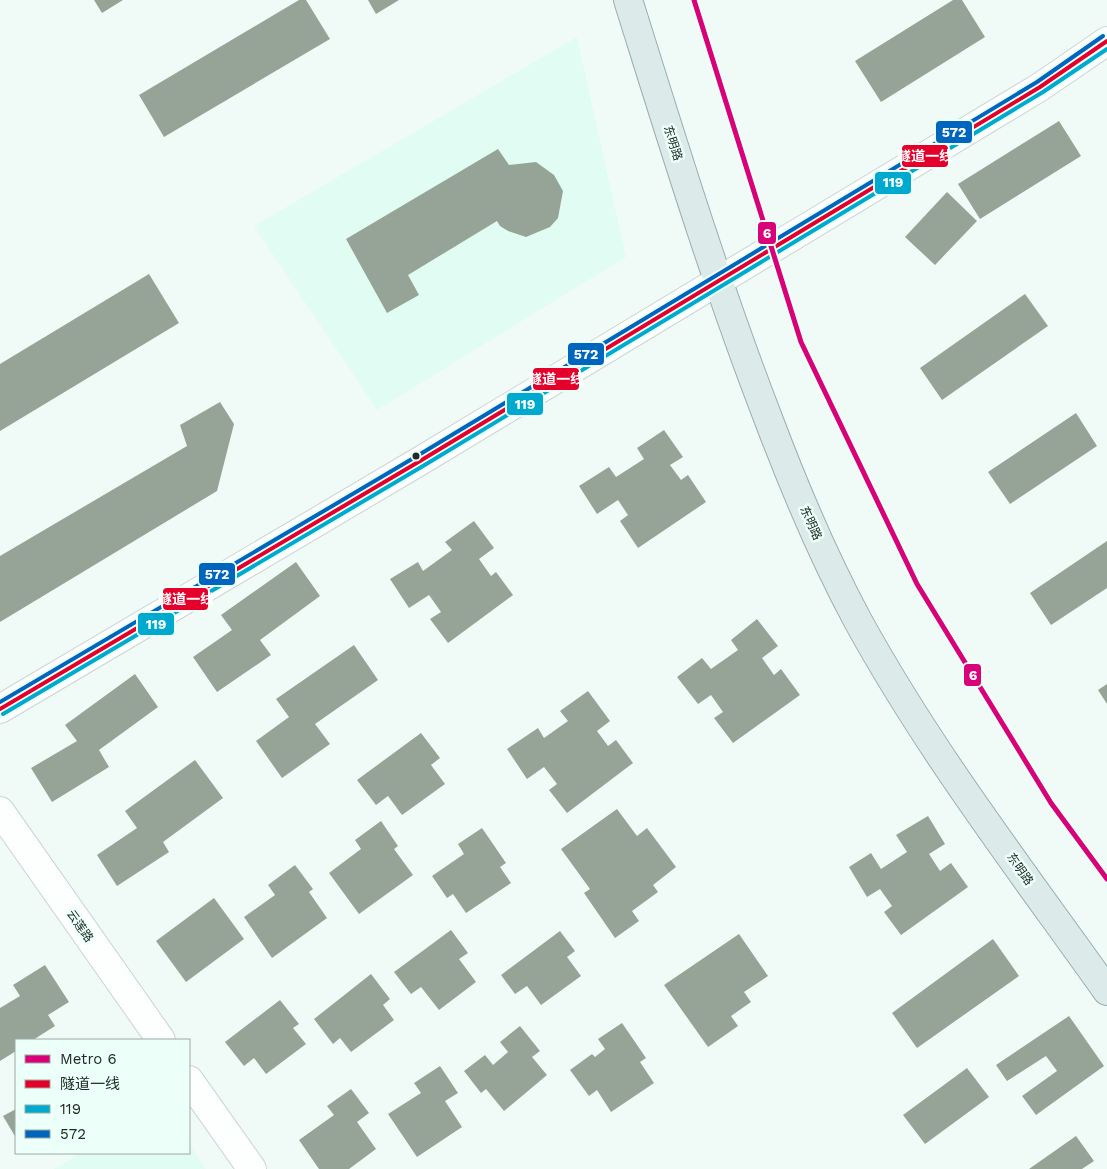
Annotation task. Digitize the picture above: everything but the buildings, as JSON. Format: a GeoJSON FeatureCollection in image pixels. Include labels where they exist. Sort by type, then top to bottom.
{"type":"FeatureCollection","features":[{"type":"Feature","properties":{"kind":"main road","name":"东明路"},"geometry":{"type":"LineString","coordinates":[[628,0],[739,344],[804,509],[858,620],[924,731],[1107,991]]}},
{"type":"Feature","properties":{"kind":"street"},"geometry":{"type":"LineString","coordinates":[[0,709],[420,461],[1040,87],[1107,41]]}},
{"type":"Feature","properties":{"kind":"street","name":"云莲路"},"geometry":{"type":"LineString","coordinates":[[0,811],[160,1039]]}},
{"type":"Feature","properties":{"kind":"street"},"geometry":{"type":"LineString","coordinates":[[190,1081],[252,1169]]}},
{"type":"Feature","properties":{"kind":"shaded area"},"geometry":{"type":"Polygon","coordinates":[[[577,37],[626,257],[377,410],[254,226],[577,37]]]}},
{"type":"Feature","properties":{"kind":"shaded area"},"geometry":{"type":"Polygon","coordinates":[[[190,1145],[206,1169],[54,1169],[79,1154],[190,1154],[190,1145]]]}},
{"type":"Feature","properties":{"kind":"metro line","name":"6"},"geometry":{"type":"LineString","coordinates":[[694,0],[801,342],[917,584],[1051,803],[1107,879]]}},
{"type":"Feature","properties":{"kind":"transit line","name":"572"},"geometry":{"type":"LineString","coordinates":[[0,702],[417,456],[1037,82],[1103,36]]}},
{"type":"Feature","properties":{"kind":"transit line","name":"隧道一线"},"geometry":{"type":"LineString","coordinates":[[0,709],[420,461],[1040,87],[1107,41]]}},
{"type":"Feature","properties":{"kind":"transit line","name":"119"},"geometry":{"type":"LineString","coordinates":[[3,714],[423,466],[1043,92],[1107,49]]}}]}
